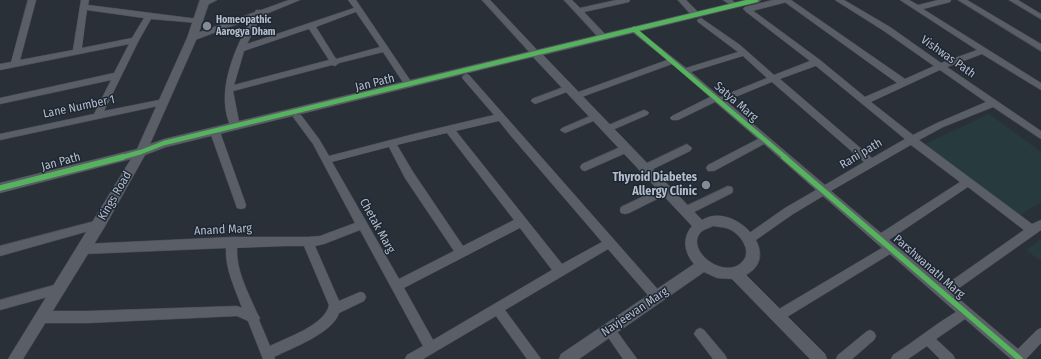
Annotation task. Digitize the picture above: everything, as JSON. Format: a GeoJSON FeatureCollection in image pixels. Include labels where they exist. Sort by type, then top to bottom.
{"type":"FeatureCollection","features":[{"type":"Feature","properties":{"kind":"street"},"geometry":{"type":"LineString","coordinates":[[16,63],[32,0]]}},
{"type":"Feature","properties":{"kind":"street"},"geometry":{"type":"LineString","coordinates":[[192,38],[259,12],[296,0]]}},
{"type":"Feature","properties":{"kind":"street"},"geometry":{"type":"LineString","coordinates":[[352,0],[379,37],[384,49],[409,84]]}},
{"type":"Feature","properties":{"kind":"street"},"geometry":{"type":"LineString","coordinates":[[486,0],[625,149],[699,225]]}},
{"type":"Feature","properties":{"kind":"street"},"geometry":{"type":"LineString","coordinates":[[568,0],[603,37]]}},
{"type":"Feature","properties":{"kind":"street"},"geometry":{"type":"LineString","coordinates":[[579,11],[626,0]]}},
{"type":"Feature","properties":{"kind":"street"},"geometry":{"type":"LineString","coordinates":[[682,0],[698,17],[775,79],[871,163]]}},
{"type":"Feature","properties":{"kind":"street","name":"Jan Path"},"geometry":{"type":"LineString","coordinates":[[698,17],[730,3],[756,0]]}},
{"type":"Feature","properties":{"kind":"street"},"geometry":{"type":"LineString","coordinates":[[785,0],[904,83]]}},
{"type":"Feature","properties":{"kind":"street","name":"Jan Path"},"geometry":{"type":"LineString","coordinates":[[0,188],[141,152],[164,143],[216,135],[298,117],[466,77],[538,57],[698,17],[748,9],[785,0]]}},
{"type":"Feature","properties":{"kind":"street","name":"Vishwas Path"},"geometry":{"type":"LineString","coordinates":[[840,0],[942,66],[1041,136]]}},
{"type":"Feature","properties":{"kind":"street"},"geometry":{"type":"LineString","coordinates":[[904,0],[1039,84]]}},
{"type":"Feature","properties":{"kind":"street"},"geometry":{"type":"LineString","coordinates":[[916,8],[947,0]]}},
{"type":"Feature","properties":{"kind":"street"},"geometry":{"type":"LineString","coordinates":[[962,0],[1041,48]]}},
{"type":"Feature","properties":{"kind":"street"},"geometry":{"type":"LineString","coordinates":[[1013,0],[1041,17]]}},
{"type":"Feature","properties":{"kind":"street","name":"Kings Road"},"geometry":{"type":"LineString","coordinates":[[15,359],[99,224],[141,152],[207,1]]}},
{"type":"Feature","properties":{"kind":"street"},"geometry":{"type":"LineString","coordinates":[[77,51],[84,4],[149,16],[198,21]]}},
{"type":"Feature","properties":{"kind":"street"},"geometry":{"type":"LineString","coordinates":[[241,49],[359,9]]}},
{"type":"Feature","properties":{"kind":"street"},"geometry":{"type":"LineString","coordinates":[[748,9],[817,62],[912,140],[968,182],[1037,227],[943,293]]}},
{"type":"Feature","properties":{"kind":"street"},"geometry":{"type":"LineString","coordinates":[[235,127],[229,89],[241,49],[249,33],[252,22],[259,12]]}},
{"type":"Feature","properties":{"kind":"street"},"geometry":{"type":"LineString","coordinates":[[98,115],[135,40],[149,16]]}},
{"type":"Feature","properties":{"kind":"street"},"geometry":{"type":"LineString","coordinates":[[311,26],[335,63]]}},
{"type":"Feature","properties":{"kind":"street","name":"Jan Path"},"geometry":{"type":"LineString","coordinates":[[216,135],[235,127],[409,84],[538,57],[603,37],[637,32]]}},
{"type":"Feature","properties":{"kind":"street","name":"Satya Marg"},"geometry":{"type":"LineString","coordinates":[[637,32],[718,99],[824,191]]}},
{"type":"Feature","properties":{"kind":"street"},"geometry":{"type":"LineString","coordinates":[[0,67],[135,40]]}},
{"type":"Feature","properties":{"kind":"street"},"geometry":{"type":"LineString","coordinates":[[229,89],[335,63],[384,49]]}},
{"type":"Feature","properties":{"kind":"street"},"geometry":{"type":"LineString","coordinates":[[865,101],[942,66],[984,50]]}},
{"type":"Feature","properties":{"kind":"street"},"geometry":{"type":"LineString","coordinates":[[685,72],[744,53]]}},
{"type":"Feature","properties":{"kind":"street"},"geometry":{"type":"LineString","coordinates":[[535,101],[572,92],[673,61]]}},
{"type":"Feature","properties":{"kind":"street"},"geometry":{"type":"LineString","coordinates":[[675,118],[718,99],[775,79],[817,62]]}},
{"type":"Feature","properties":{"kind":"street"},"geometry":{"type":"LineString","coordinates":[[0,101],[119,75]]}},
{"type":"Feature","properties":{"kind":"street"},"geometry":{"type":"LineString","coordinates":[[466,77],[658,297]]}},
{"type":"Feature","properties":{"kind":"street","name":"Lane Number 1"},"geometry":{"type":"LineString","coordinates":[[0,137],[164,102]]}},
{"type":"Feature","properties":{"kind":"street","name":"Rani path"},"geometry":{"type":"LineString","coordinates":[[749,239],[789,211],[912,140],[993,103]]}},
{"type":"Feature","properties":{"kind":"street"},"geometry":{"type":"LineString","coordinates":[[607,129],[644,113]]}},
{"type":"Feature","properties":{"kind":"street","name":"Chetak Marg"},"geometry":{"type":"LineString","coordinates":[[298,117],[316,142],[431,348]]}},
{"type":"Feature","properties":{"kind":"street"},"geometry":{"type":"LineString","coordinates":[[326,160],[501,117]]}},
{"type":"Feature","properties":{"kind":"street"},"geometry":{"type":"LineString","coordinates":[[565,130],[595,117]]}},
{"type":"Feature","properties":{"kind":"street"},"geometry":{"type":"LineString","coordinates":[[448,129],[560,271]]}},
{"type":"Feature","properties":{"kind":"street"},"geometry":{"type":"LineString","coordinates":[[216,135],[241,205]]}},
{"type":"Feature","properties":{"kind":"street"},"geometry":{"type":"LineString","coordinates":[[711,168],[764,140]]}},
{"type":"Feature","properties":{"kind":"street"},"geometry":{"type":"LineString","coordinates":[[391,143],[409,175],[461,252]]}},
{"type":"Feature","properties":{"kind":"street"},"geometry":{"type":"LineString","coordinates":[[644,168],[687,148]]}},
{"type":"Feature","properties":{"kind":"street"},"geometry":{"type":"LineString","coordinates":[[585,167],[625,149]]}},
{"type":"Feature","properties":{"kind":"street"},"geometry":{"type":"LineString","coordinates":[[880,239],[968,182]]}},
{"type":"Feature","properties":{"kind":"street"},"geometry":{"type":"LineString","coordinates":[[625,210],[665,190]]}},
{"type":"Feature","properties":{"kind":"street"},"geometry":{"type":"LineString","coordinates":[[686,211],[728,190]]}},
{"type":"Feature","properties":{"kind":"street","name":"Parshwanath Marg"},"geometry":{"type":"LineString","coordinates":[[824,191],[1019,358]]}},
{"type":"Feature","properties":{"kind":"street"},"geometry":{"type":"LineString","coordinates":[[713,221],[729,224],[744,232],[749,239],[753,253],[752,260],[748,266],[735,273],[724,273],[714,271],[704,265],[695,255],[690,244],[691,236],[699,225],[713,221]]}},
{"type":"Feature","properties":{"kind":"street"},"geometry":{"type":"LineString","coordinates":[[397,286],[521,222]]}},
{"type":"Feature","properties":{"kind":"street"},"geometry":{"type":"LineString","coordinates":[[0,251],[99,224]]}},
{"type":"Feature","properties":{"kind":"street","name":"Anand Marg"},"geometry":{"type":"LineString","coordinates":[[84,248],[232,242],[308,242],[333,237],[361,225]]}},
{"type":"Feature","properties":{"kind":"street"},"geometry":{"type":"LineString","coordinates":[[232,242],[234,272],[269,357],[324,325],[333,315],[334,305],[308,242]]}},
{"type":"Feature","properties":{"kind":"street"},"geometry":{"type":"LineString","coordinates":[[411,359],[519,294],[610,243]]}},
{"type":"Feature","properties":{"kind":"street"},"geometry":{"type":"LineString","coordinates":[[778,316],[891,248]]}},
{"type":"Feature","properties":{"kind":"street","name":"Navjeevan Marg"},"geometry":{"type":"LineString","coordinates":[[566,359],[704,265]]}},
{"type":"Feature","properties":{"kind":"street"},"geometry":{"type":"LineString","coordinates":[[735,273],[820,359]]}},
{"type":"Feature","properties":{"kind":"street"},"geometry":{"type":"LineString","coordinates":[[0,305],[58,289]]}},
{"type":"Feature","properties":{"kind":"street"},"geometry":{"type":"LineString","coordinates":[[334,310],[360,297]]}},
{"type":"Feature","properties":{"kind":"street"},"geometry":{"type":"LineString","coordinates":[[497,308],[535,359]]}},
{"type":"Feature","properties":{"kind":"street"},"geometry":{"type":"LineString","coordinates":[[42,317],[88,317],[237,311],[254,318]]}},
{"type":"Feature","properties":{"kind":"street"},"geometry":{"type":"LineString","coordinates":[[897,359],[928,339],[934,332],[966,312]]}},
{"type":"Feature","properties":{"kind":"street"},"geometry":{"type":"LineString","coordinates":[[608,330],[631,359]]}},
{"type":"Feature","properties":{"kind":"street"},"geometry":{"type":"LineString","coordinates":[[700,334],[721,359]]}},
{"type":"Feature","properties":{"kind":"street"},"geometry":{"type":"LineString","coordinates":[[1019,358],[1041,334]]}},
{"type":"Feature","properties":{"kind":"street"},"geometry":{"type":"LineString","coordinates":[[842,359],[870,336]]}},
{"type":"Feature","properties":{"kind":"street"},"geometry":{"type":"LineString","coordinates":[[928,339],[949,359]]}},
{"type":"Feature","properties":{"kind":"green space"},"geometry":{"type":"Polygon","coordinates":[[[989,114],[1041,152],[1041,202],[1018,216],[923,145],[989,114]]]}},
{"type":"Feature","properties":{"kind":"green space"},"geometry":{"type":"Polygon","coordinates":[[[1041,239],[1041,261],[1026,250],[1041,239]]]}},
{"type":"Feature","properties":{"kind":"cycle path"},"geometry":{"type":"LineString","coordinates":[[0,188],[141,152],[164,143],[756,0]]}},
{"type":"Feature","properties":{"kind":"cycle path"},"geometry":{"type":"LineString","coordinates":[[634,29],[1020,359]]}},
{"type":"Feature","properties":{"kind":"place","name":"Homeopathic Aarogya Dham"},"geometry":{"type":"Point","coordinates":[207,26]}},
{"type":"Feature","properties":{"kind":"place","name":"Thyroid Diabetes Allergy Clinic"},"geometry":{"type":"Point","coordinates":[706,185]}}]}
